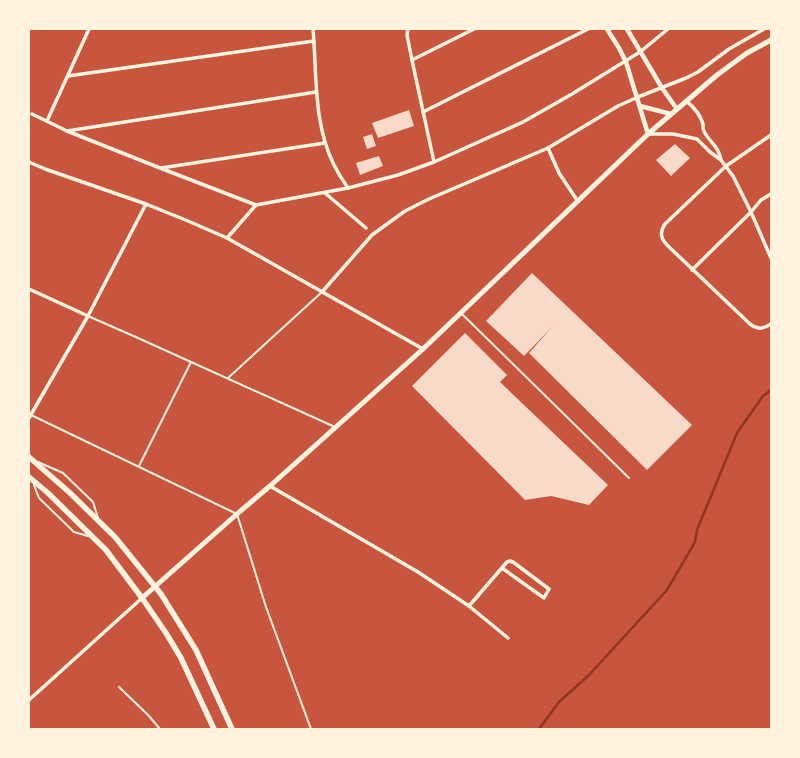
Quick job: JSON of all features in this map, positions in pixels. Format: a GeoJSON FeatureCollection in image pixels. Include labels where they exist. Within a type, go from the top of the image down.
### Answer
{"type":"FeatureCollection","features":[{"type":"Feature","properties":{"kind":"main road"},"geometry":{"type":"LineString","coordinates":[[142,598],[336,428],[423,349],[577,200],[648,134],[717,75],[747,53],[771,40]]}},
{"type":"Feature","properties":{"kind":"main road"},"geometry":{"type":"LineString","coordinates":[[30,457],[69,492],[115,537],[161,594],[196,650],[232,729]]}},
{"type":"Feature","properties":{"kind":"main road"},"geometry":{"type":"LineString","coordinates":[[31,478],[106,550],[142,598],[181,658],[214,729]]}},
{"type":"Feature","properties":{"kind":"street"},"geometry":{"type":"LineString","coordinates":[[47,121],[89,29]]}},
{"type":"Feature","properties":{"kind":"street"},"geometry":{"type":"LineString","coordinates":[[313,29],[316,92],[325,143],[334,165],[348,188]]}},
{"type":"Feature","properties":{"kind":"street"},"geometry":{"type":"LineString","coordinates":[[408,29],[407,35],[434,162]]}},
{"type":"Feature","properties":{"kind":"street"},"geometry":{"type":"LineString","coordinates":[[412,60],[474,29]]}},
{"type":"Feature","properties":{"kind":"street"},"geometry":{"type":"LineString","coordinates":[[423,112],[588,29]]}},
{"type":"Feature","properties":{"kind":"street"},"geometry":{"type":"LineString","coordinates":[[607,29],[626,62],[638,97],[648,134],[673,134],[697,139],[710,152],[721,160],[726,166],[751,212],[770,255]]}},
{"type":"Feature","properties":{"kind":"street"},"geometry":{"type":"LineString","coordinates":[[627,29],[662,88],[677,109]]}},
{"type":"Feature","properties":{"kind":"street"},"geometry":{"type":"LineString","coordinates":[[32,114],[67,131],[256,205],[348,188],[398,175],[434,162],[523,122],[626,62],[668,29]]}},
{"type":"Feature","properties":{"kind":"street"},"geometry":{"type":"LineString","coordinates":[[322,292],[372,235],[405,211],[430,198],[548,148],[618,106],[692,76],[729,49],[764,29]]}},
{"type":"Feature","properties":{"kind":"street"},"geometry":{"type":"LineString","coordinates":[[68,76],[314,40]]}},
{"type":"Feature","properties":{"kind":"street"},"geometry":{"type":"LineString","coordinates":[[67,131],[316,92]]}},
{"type":"Feature","properties":{"kind":"street"},"geometry":{"type":"LineString","coordinates":[[686,101],[696,109],[699,114],[702,120],[704,132],[716,146],[721,160]]}},
{"type":"Feature","properties":{"kind":"street"},"geometry":{"type":"LineString","coordinates":[[640,106],[671,114]]}},
{"type":"Feature","properties":{"kind":"street"},"geometry":{"type":"LineString","coordinates":[[697,139],[704,132]]}},
{"type":"Feature","properties":{"kind":"street"},"geometry":{"type":"LineString","coordinates":[[771,135],[726,166],[665,224],[662,228],[661,237],[663,241],[692,270],[750,324],[758,329],[762,329],[771,324]]}},
{"type":"Feature","properties":{"kind":"street"},"geometry":{"type":"LineString","coordinates":[[160,168],[325,143]]}},
{"type":"Feature","properties":{"kind":"street"},"geometry":{"type":"LineString","coordinates":[[548,148],[559,173],[577,200]]}},
{"type":"Feature","properties":{"kind":"street"},"geometry":{"type":"LineString","coordinates":[[29,162],[146,204],[227,238],[423,349]]}},
{"type":"Feature","properties":{"kind":"street"},"geometry":{"type":"LineString","coordinates":[[325,193],[366,228]]}},
{"type":"Feature","properties":{"kind":"street"},"geometry":{"type":"LineString","coordinates":[[692,270],[751,212],[761,200],[771,194]]}},
{"type":"Feature","properties":{"kind":"street"},"geometry":{"type":"LineString","coordinates":[[30,417],[88,316],[146,204]]}},
{"type":"Feature","properties":{"kind":"street"},"geometry":{"type":"LineString","coordinates":[[227,238],[256,205]]}},
{"type":"Feature","properties":{"kind":"street"},"geometry":{"type":"LineString","coordinates":[[29,288],[88,316]]}},
{"type":"Feature","properties":{"kind":"street"},"geometry":{"type":"LineString","coordinates":[[270,486],[418,572],[469,606],[508,638]]}},
{"type":"Feature","properties":{"kind":"street"},"geometry":{"type":"LineString","coordinates":[[469,606],[507,562],[510,561],[514,562],[549,589],[544,598],[502,568]]}},
{"type":"Feature","properties":{"kind":"street"},"geometry":{"type":"LineString","coordinates":[[29,700],[142,598]]}},
{"type":"Feature","properties":{"kind":"lane"},"geometry":{"type":"LineString","coordinates":[[228,378],[322,292]]}},
{"type":"Feature","properties":{"kind":"lane"},"geometry":{"type":"LineString","coordinates":[[461,313],[629,478]]}},
{"type":"Feature","properties":{"kind":"lane"},"geometry":{"type":"LineString","coordinates":[[88,316],[336,428]]}},
{"type":"Feature","properties":{"kind":"lane"},"geometry":{"type":"LineString","coordinates":[[138,466],[191,362]]}},
{"type":"Feature","properties":{"kind":"lane"},"geometry":{"type":"LineString","coordinates":[[30,417],[138,466],[237,514],[266,607],[310,729]]}},
{"type":"Feature","properties":{"kind":"lane"},"geometry":{"type":"LineString","coordinates":[[30,457],[52,470],[63,473],[93,502],[98,521]]}},
{"type":"Feature","properties":{"kind":"lane"},"geometry":{"type":"LineString","coordinates":[[31,478],[39,498],[74,532],[92,536]]}},
{"type":"Feature","properties":{"kind":"lane"},"geometry":{"type":"LineString","coordinates":[[119,687],[160,729]]}},
{"type":"Feature","properties":{"kind":"building"},"geometry":{"type":"Polygon","coordinates":[[[409,110],[414,126],[378,138],[372,123],[409,110]]]}},
{"type":"Feature","properties":{"kind":"building"},"geometry":{"type":"Polygon","coordinates":[[[372,134],[376,146],[367,149],[363,137],[372,134]]]}},
{"type":"Feature","properties":{"kind":"building"},"geometry":{"type":"Polygon","coordinates":[[[675,144],[690,158],[671,176],[656,160],[675,144]]]}},
{"type":"Feature","properties":{"kind":"building"},"geometry":{"type":"Polygon","coordinates":[[[379,156],[383,166],[360,175],[356,163],[379,156]]]}},
{"type":"Feature","properties":{"kind":"building"},"geometry":{"type":"Polygon","coordinates":[[[532,273],[692,425],[647,470],[529,353],[553,326],[524,356],[486,321],[532,273]]]}},
{"type":"Feature","properties":{"kind":"building"},"geometry":{"type":"Polygon","coordinates":[[[465,333],[507,375],[500,382],[608,485],[589,505],[551,496],[525,500],[412,386],[465,333]]]}},
{"type":"Feature","properties":{"kind":"waterway"},"geometry":{"type":"LineString","coordinates":[[539,729],[559,702],[589,675],[667,590],[695,542],[697,530],[737,433],[763,396],[771,390]]}}]}
